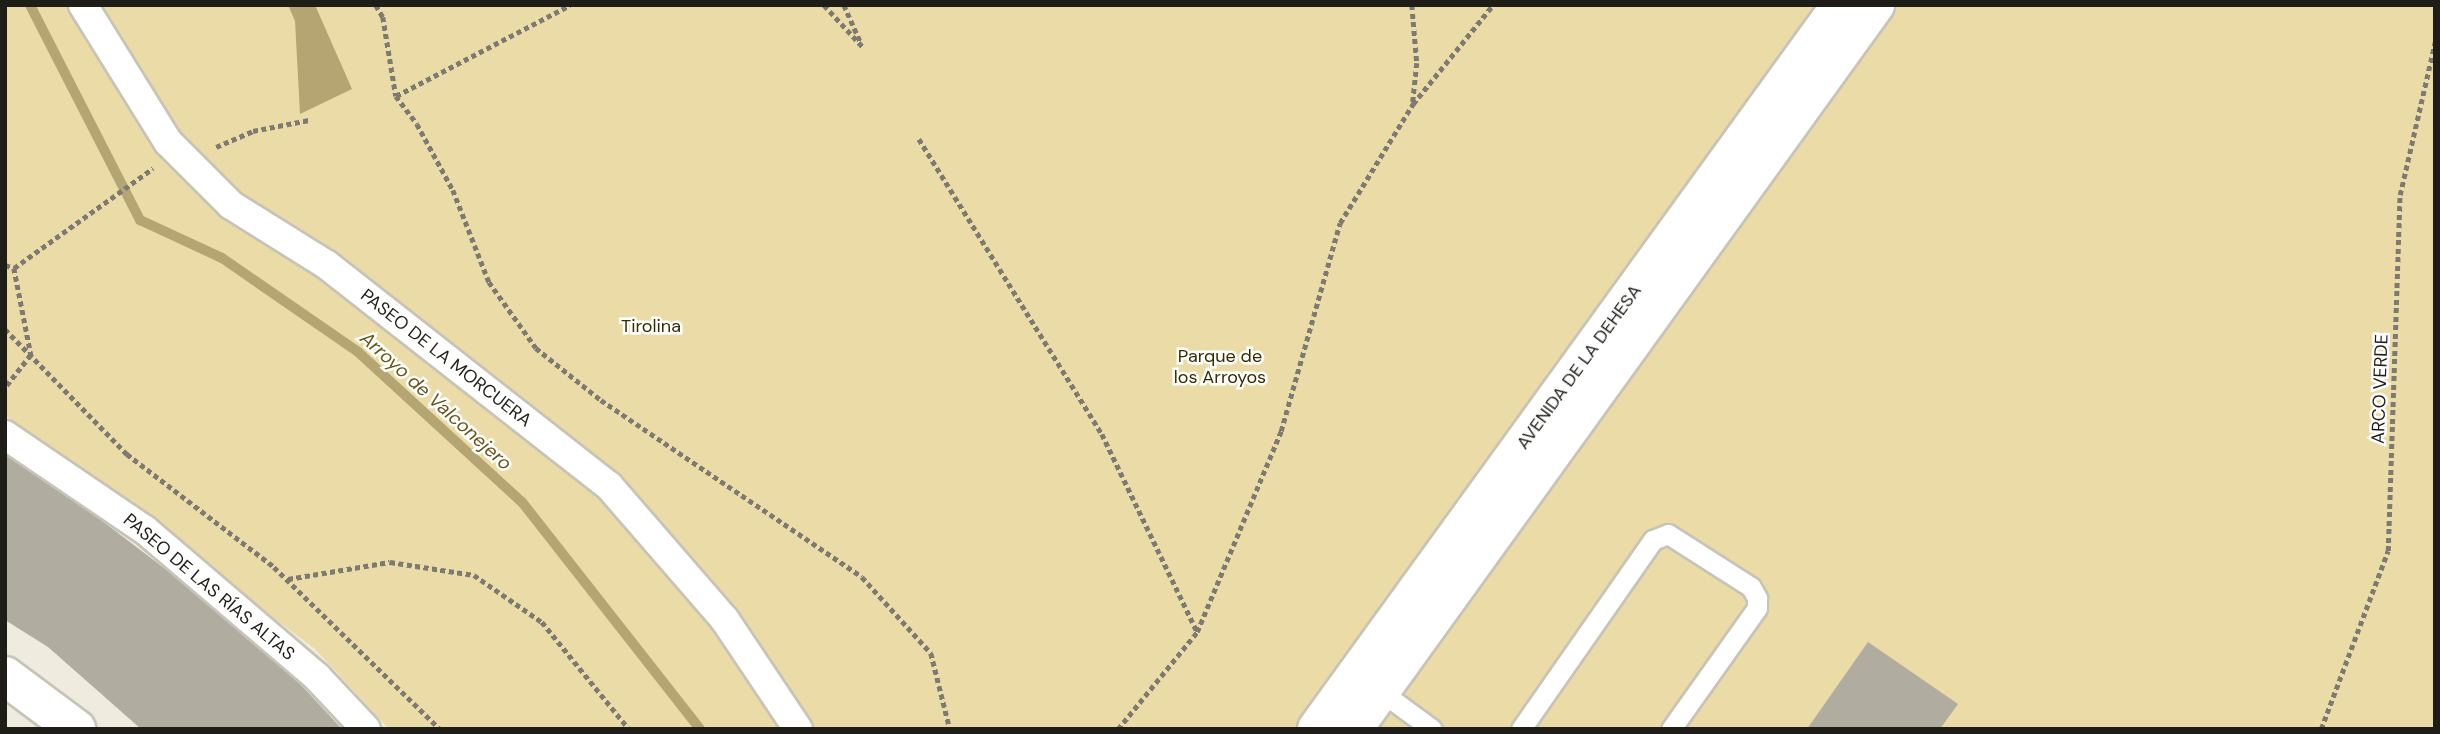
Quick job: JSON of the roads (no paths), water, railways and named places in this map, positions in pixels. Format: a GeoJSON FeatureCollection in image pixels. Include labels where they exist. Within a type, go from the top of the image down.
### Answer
{"type":"FeatureCollection","features":[{"type":"Feature","properties":{"kind":"street","name":"PASEO DE LA MORCUERA"},"geometry":{"type":"LineString","coordinates":[[83,5],[177,152],[231,205],[327,265],[609,486],[724,620],[798,729]]}},
{"type":"Feature","properties":{"kind":"street","name":"AVENIDA DE LA DEHESA"},"geometry":{"type":"LineString","coordinates":[[1317,729],[1841,5]]}},
{"type":"Feature","properties":{"kind":"street","name":"AVENIDA DE LA DEHESA"},"geometry":{"type":"LineString","coordinates":[[1353,729],[1875,5]]}},
{"type":"Feature","properties":{"kind":"street","name":"PASEO DE LAS RÍAS ALTAS"},"geometry":{"type":"LineString","coordinates":[[5,435],[145,530],[317,677],[366,729]]}},
{"type":"Feature","properties":{"kind":"street"},"geometry":{"type":"LineString","coordinates":[[5,676],[76,729]]}},
{"type":"Feature","properties":{"kind":"lane"},"geometry":{"type":"LineString","coordinates":[[1521,729],[1653,540],[1668,534],[1751,587],[1757,597],[1757,608],[1671,729]]}},
{"type":"Feature","properties":{"kind":"lane"},"geometry":{"type":"LineString","coordinates":[[1380,691],[1432,729]]}},
{"type":"Feature","properties":{"kind":"waterway","name":"Arroyo de Valconejero"},"geometry":{"type":"LineString","coordinates":[[30,5],[140,220],[222,258],[357,351],[522,502],[700,729]]}},
{"type":"Feature","properties":{"kind":"park label","name":"Tirolina"},"geometry":{"type":"Point","coordinates":[651,326]}},
{"type":"Feature","properties":{"kind":"park label","name":"Parque de los Arroyos"},"geometry":{"type":"Point","coordinates":[1220,367]}}]}
